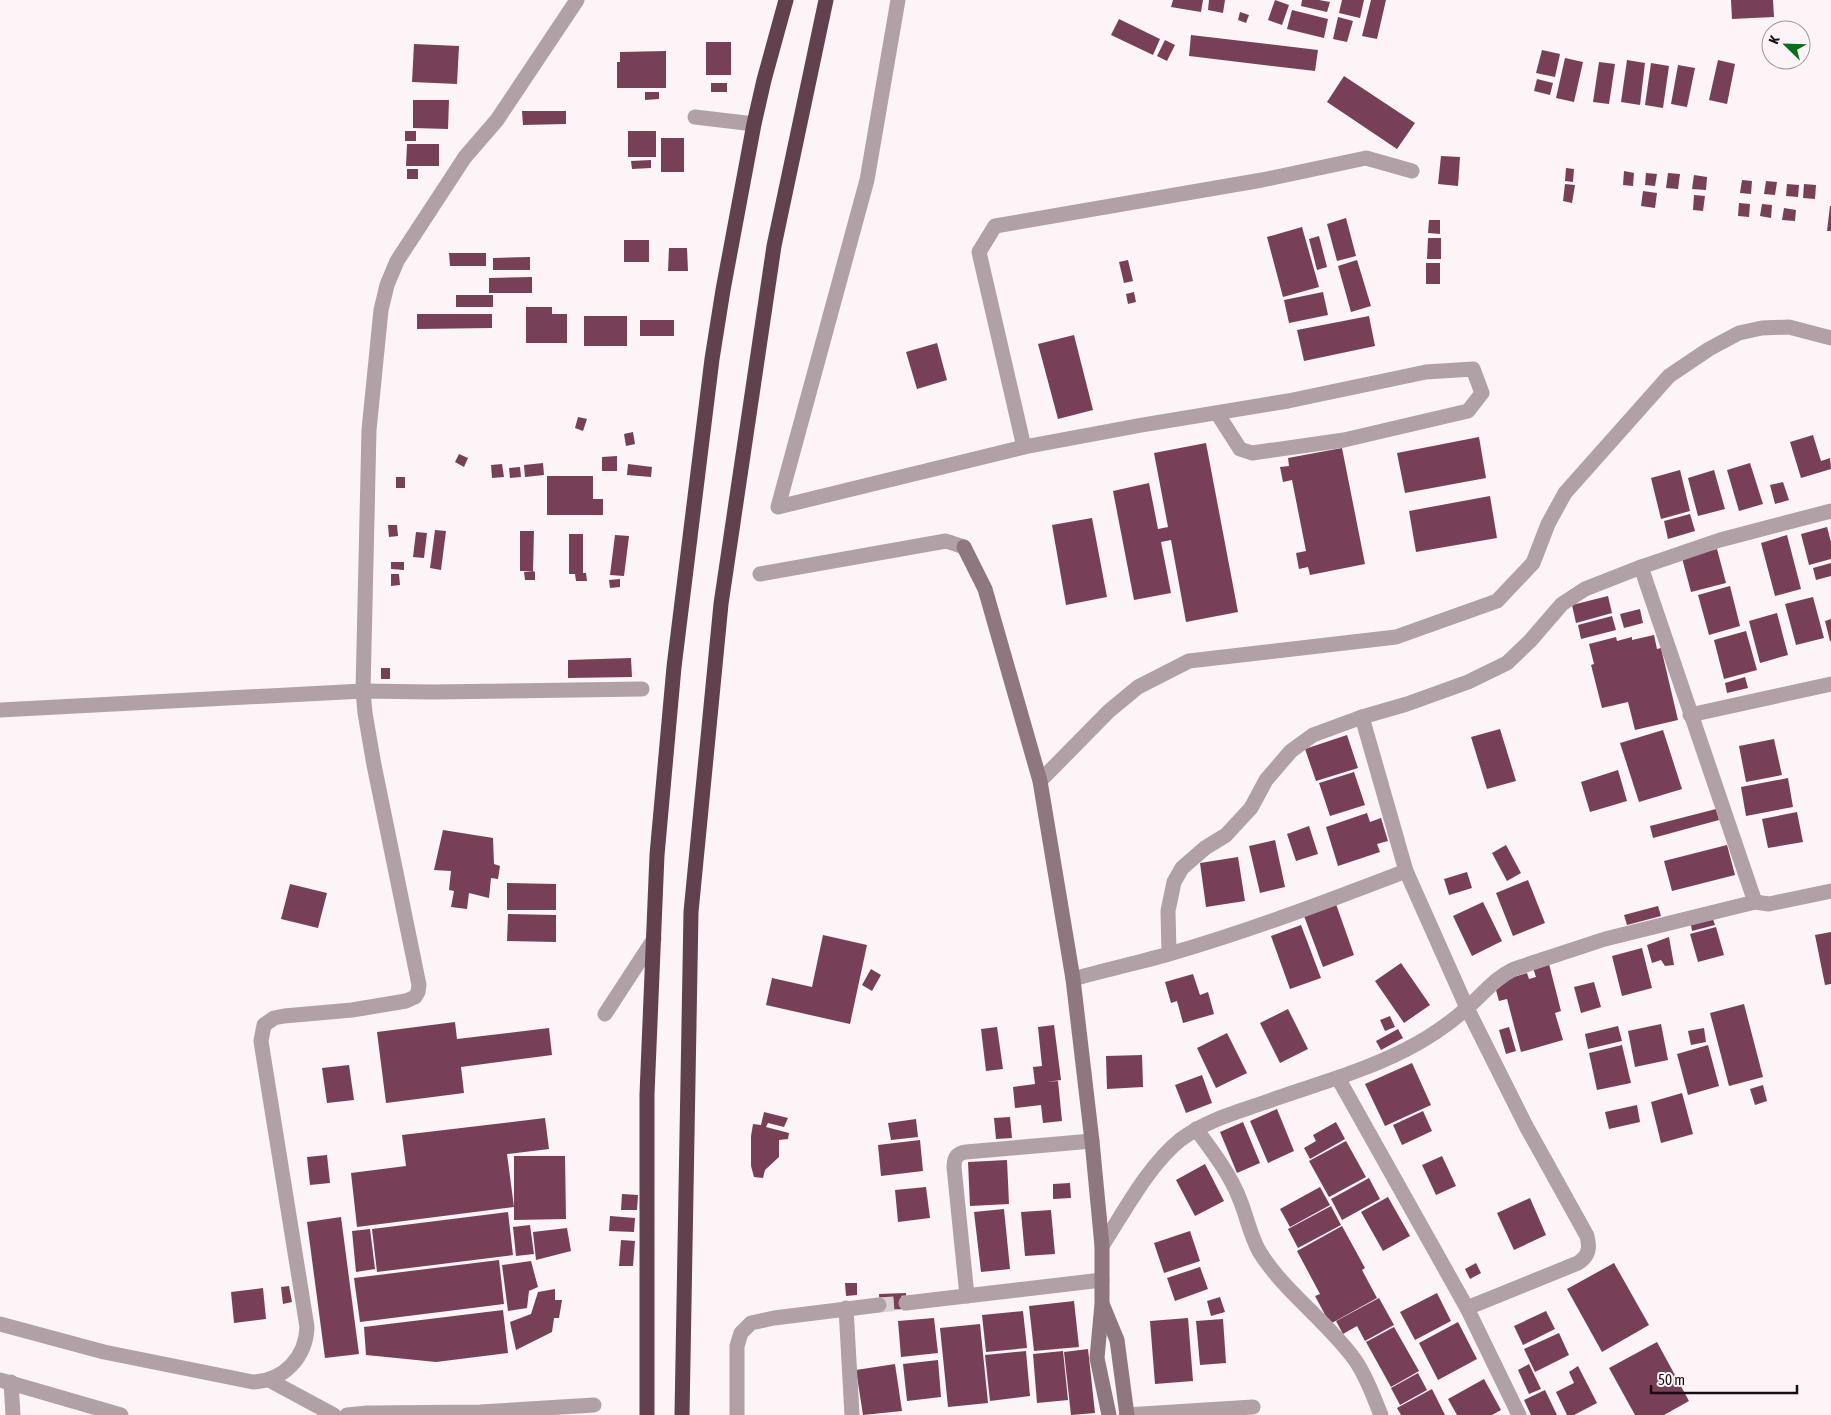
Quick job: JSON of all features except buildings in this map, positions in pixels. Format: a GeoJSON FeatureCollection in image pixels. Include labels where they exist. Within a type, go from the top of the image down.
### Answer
{"type":"FeatureCollection","features":[{"type":"Feature","properties":{"kind":"highway"},"geometry":{"type":"LineString","coordinates":[[647,1415],[647,1094],[657,854],[674,667],[712,359],[754,124],[786,0]]}},
{"type":"Feature","properties":{"kind":"highway"},"geometry":{"type":"LineString","coordinates":[[682,1415],[691,912],[721,604],[774,246],[826,0]]}},
{"type":"Feature","properties":{"kind":"street"},"geometry":{"type":"LineString","coordinates":[[0,1324],[104,1352],[253,1382],[269,1380],[284,1372],[299,1356],[305,1346],[307,1327],[261,1041],[264,1025],[274,1018],[284,1016],[352,1010],[406,1001],[415,997],[419,985],[374,765],[363,691],[369,430],[381,310],[387,285],[398,261],[465,157],[497,120],[577,0]]}},
{"type":"Feature","properties":{"kind":"street"},"geometry":{"type":"LineString","coordinates":[[898,0],[867,180],[778,507],[1024,447],[1142,425],[1288,401],[1426,372],[1473,369],[1482,393],[1468,411],[1344,440],[1252,453],[1240,449],[1217,413]]}},
{"type":"Feature","properties":{"kind":"street"},"geometry":{"type":"LineString","coordinates":[[695,118],[754,124]]}},
{"type":"Feature","properties":{"kind":"street"},"geometry":{"type":"LineString","coordinates":[[1024,447],[979,252],[995,226],[1262,180],[1366,158],[1412,171]]}},
{"type":"Feature","properties":{"kind":"street"},"geometry":{"type":"LineString","coordinates":[[1040,781],[1109,711],[1138,687],[1189,661],[1396,637],[1497,601],[1533,563],[1548,524],[1565,493],[1669,376],[1709,349],[1739,333],[1762,328],[1789,327],[1831,338]]}},
{"type":"Feature","properties":{"kind":"street"},"geometry":{"type":"LineString","coordinates":[[1169,953],[1169,904],[1174,882],[1182,868],[1205,848],[1226,836],[1251,808],[1266,780],[1291,750],[1313,735],[1468,682],[1507,664],[1562,604],[1585,590],[1641,567],[1720,540],[1831,511]]}},
{"type":"Feature","properties":{"kind":"street"},"geometry":{"type":"LineString","coordinates":[[760,574],[946,541],[964,547],[985,589],[1040,781],[1073,979],[1102,1246],[1102,1304],[1097,1358],[1109,1415]]}},
{"type":"Feature","properties":{"kind":"street"},"geometry":{"type":"LineString","coordinates":[[1641,567],[1755,902]]}},
{"type":"Feature","properties":{"kind":"street"},"geometry":{"type":"LineString","coordinates":[[1690,715],[1831,684]]}},
{"type":"Feature","properties":{"kind":"street"},"geometry":{"type":"LineString","coordinates":[[0,710],[363,691],[433,692],[642,689]]}},
{"type":"Feature","properties":{"kind":"street"},"geometry":{"type":"LineString","coordinates":[[1362,717],[1406,871],[1467,1008],[1526,1126],[1589,1244],[1586,1257],[1578,1263],[1467,1308]]}},
{"type":"Feature","properties":{"kind":"street"},"geometry":{"type":"LineString","coordinates":[[1073,979],[1169,953],[1322,903],[1406,871]]}},
{"type":"Feature","properties":{"kind":"street"},"geometry":{"type":"LineString","coordinates":[[1102,1246],[1163,1156],[1196,1129],[1219,1118],[1338,1078],[1406,1049],[1441,1028],[1467,1008],[1504,974],[1514,969],[1605,940],[1755,902],[1769,904],[1831,891]]}},
{"type":"Feature","properties":{"kind":"street"},"geometry":{"type":"LineString","coordinates":[[606,1014],[654,938]]}},
{"type":"Feature","properties":{"kind":"street"},"geometry":{"type":"LineString","coordinates":[[1338,1078],[1467,1308],[1518,1415]]}},
{"type":"Feature","properties":{"kind":"street"},"geometry":{"type":"LineString","coordinates":[[1196,1129],[1220,1162],[1232,1183],[1258,1250],[1271,1267],[1356,1360],[1367,1378],[1380,1415]]}},
{"type":"Feature","properties":{"kind":"street"},"geometry":{"type":"LineString","coordinates":[[967,1296],[954,1167],[954,1160],[957,1156],[960,1153],[966,1152],[1092,1141]]}},
{"type":"Feature","properties":{"kind":"street"},"geometry":{"type":"LineString","coordinates":[[906,1303],[1102,1280]]}},
{"type":"Feature","properties":{"kind":"street"},"geometry":{"type":"LineString","coordinates":[[737,1415],[737,1346],[742,1333],[751,1323],[774,1318],[879,1304]]}},
{"type":"Feature","properties":{"kind":"street"},"geometry":{"type":"LineString","coordinates":[[1102,1304],[1117,1340],[1127,1415],[1252,1407]]}},
{"type":"Feature","properties":{"kind":"street"},"geometry":{"type":"LineString","coordinates":[[846,1308],[852,1415]]}},
{"type":"Feature","properties":{"kind":"street"},"geometry":{"type":"LineString","coordinates":[[269,1380],[334,1415]]}},
{"type":"Feature","properties":{"kind":"street"},"geometry":{"type":"LineString","coordinates":[[13,1415],[5,1381],[121,1415]]}},
{"type":"Feature","properties":{"kind":"street"},"geometry":{"type":"LineString","coordinates":[[347,1415],[500,1411],[594,1405]]}},
{"type":"Feature","properties":{"kind":"tunnel"},"geometry":{"type":"LineString","coordinates":[[879,1305],[906,1303]]}}]}
